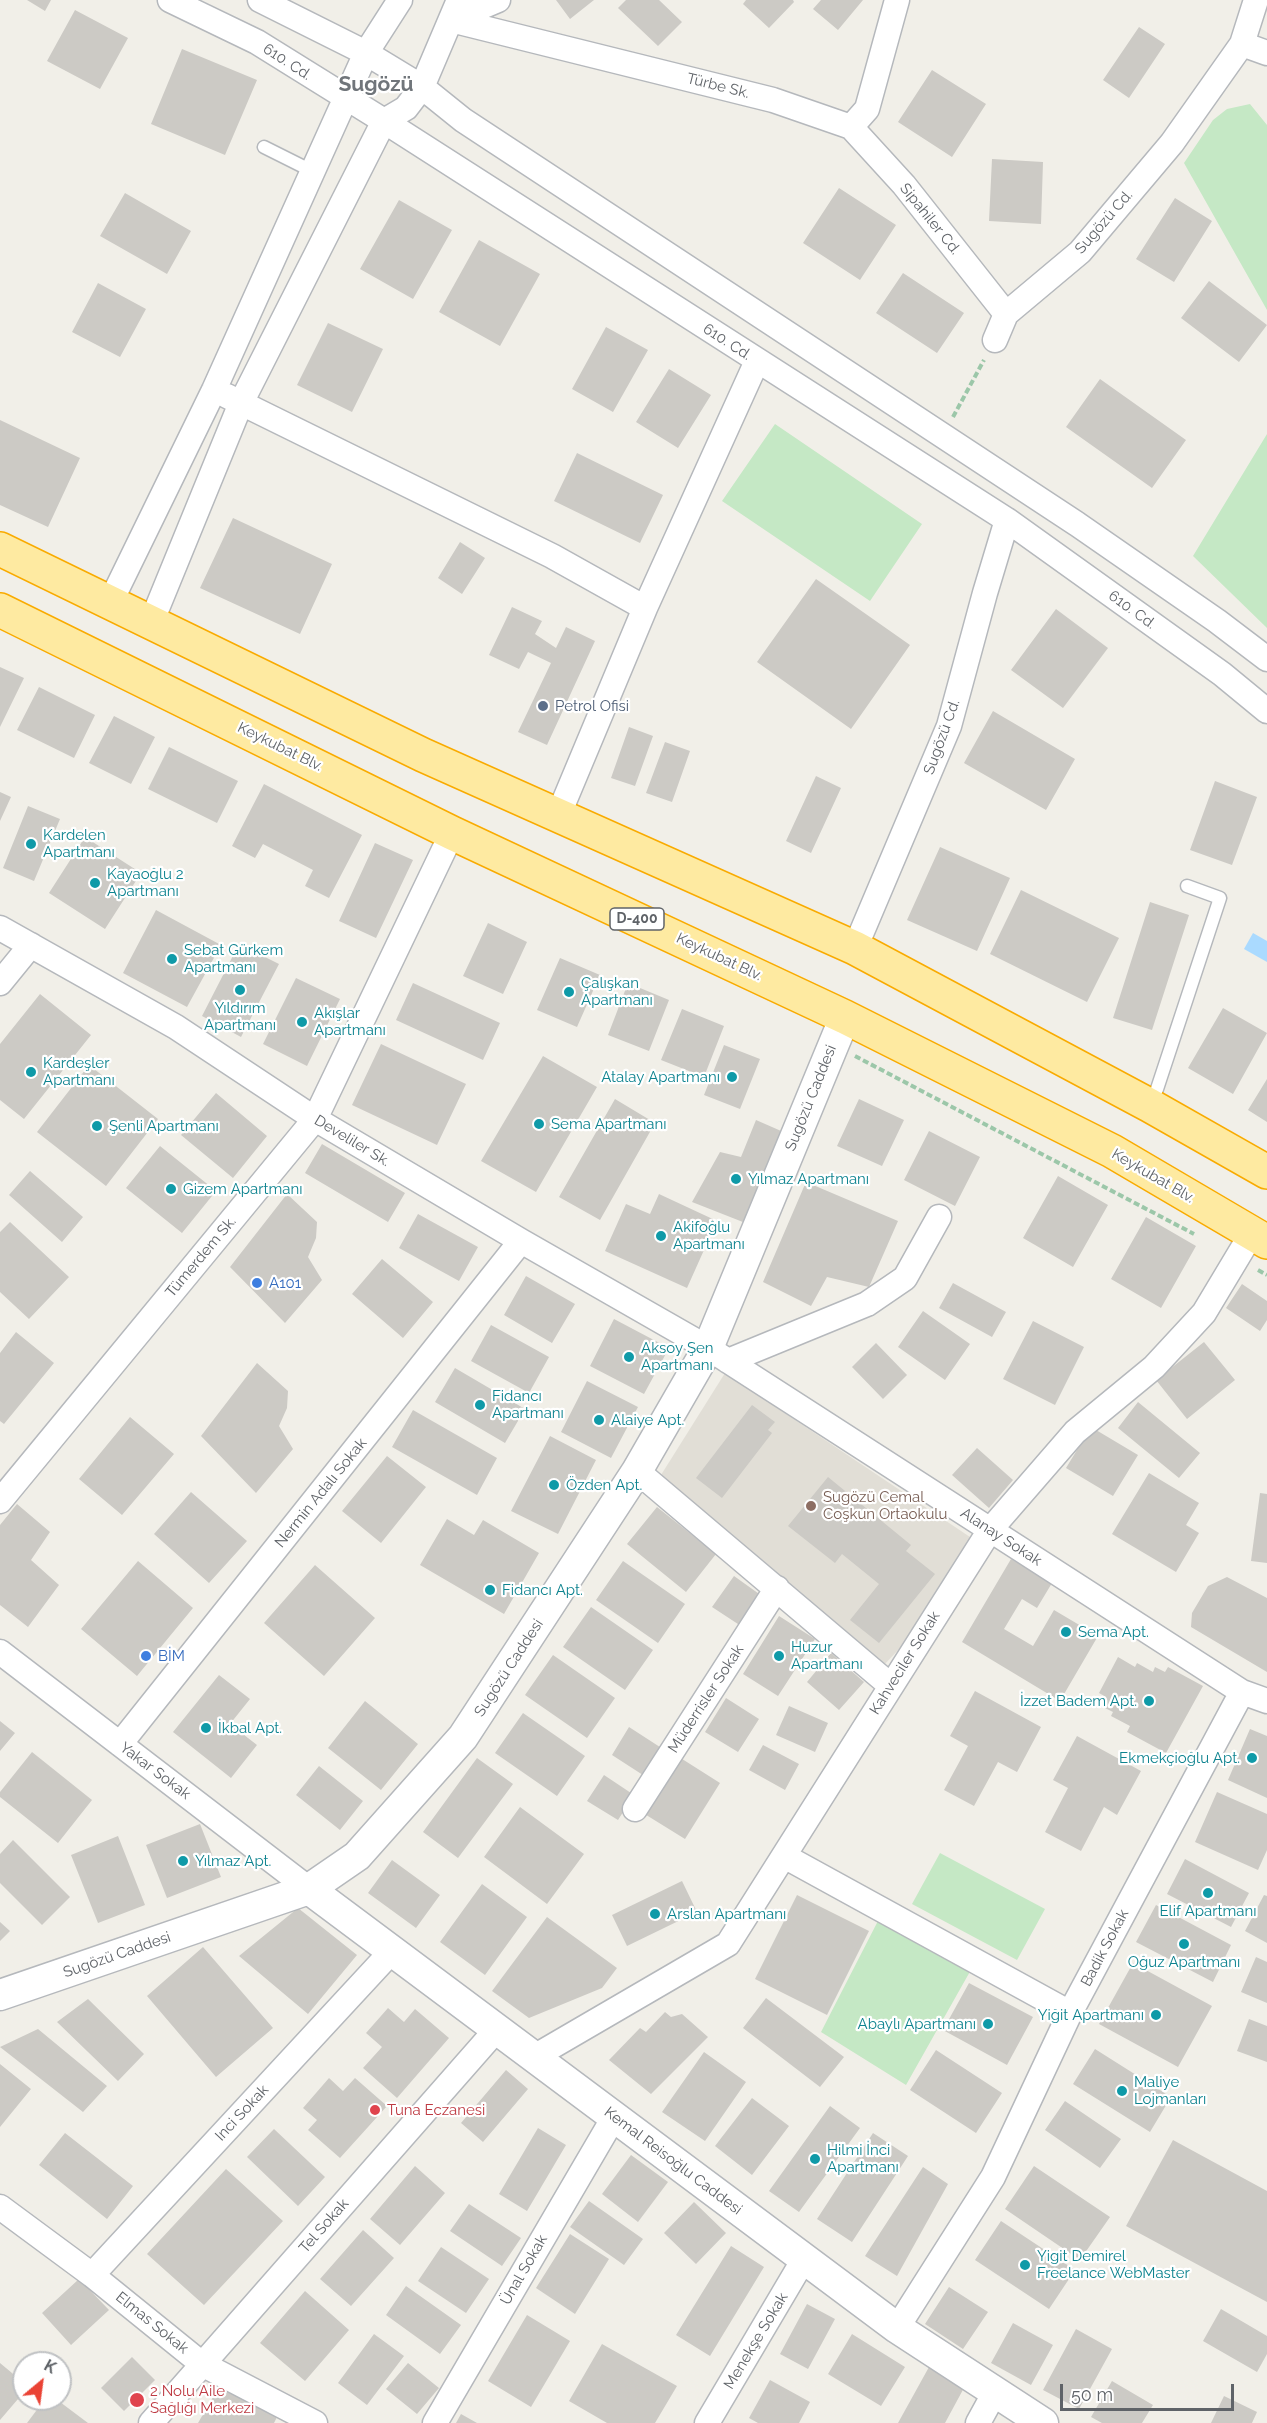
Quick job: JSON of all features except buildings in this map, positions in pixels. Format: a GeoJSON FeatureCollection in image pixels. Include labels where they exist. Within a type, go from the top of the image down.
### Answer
{"type":"FeatureCollection","features":[{"type":"Feature","properties":{"kind":"highway"},"geometry":{"type":"LineString","coordinates":[[0,549],[423,755],[855,948],[1149,1105],[1267,1172]]}},
{"type":"Feature","properties":{"kind":"highway","name":"Keykubat Blv."},"geometry":{"type":"LineString","coordinates":[[0,610],[452,833],[839,1031],[1112,1151],[1252,1244]]}},
{"type":"Feature","properties":{"kind":"street","name":"610. Cd."},"geometry":{"type":"LineString","coordinates":[[170,0],[257,42],[1007,520],[1222,674],[1267,711]]}},
{"type":"Feature","properties":{"kind":"street"},"geometry":{"type":"LineString","coordinates":[[260,0],[366,53],[422,87],[463,120],[1077,524],[1217,621],[1267,659]]}},
{"type":"Feature","properties":{"kind":"street"},"geometry":{"type":"LineString","coordinates":[[110,603],[214,390],[366,53],[399,0]]}},
{"type":"Feature","properties":{"kind":"street"},"geometry":{"type":"LineString","coordinates":[[151,623],[241,403],[384,121],[406,108],[422,87],[455,10],[498,0]]}},
{"type":"Feature","properties":{"kind":"street"},"geometry":{"type":"LineString","coordinates":[[851,127],[867,109],[897,0]]}},
{"type":"Feature","properties":{"kind":"street","name":"Sugözü Cd."},"geometry":{"type":"LineString","coordinates":[[994,340],[1006,314],[1080,252],[1172,142],[1242,44],[1256,0]]}},
{"type":"Feature","properties":{"kind":"street","name":"Türbe Sk."},"geometry":{"type":"LineString","coordinates":[[455,10],[773,100],[851,127]]}},
{"type":"Feature","properties":{"kind":"street"},"geometry":{"type":"LineString","coordinates":[[1242,44],[1267,53]]}},
{"type":"Feature","properties":{"kind":"street","name":"Sipahiler Cd."},"geometry":{"type":"LineString","coordinates":[[851,127],[904,185],[1006,314]]}},
{"type":"Feature","properties":{"kind":"street"},"geometry":{"type":"LineString","coordinates":[[558,816],[645,608],[758,361]]}},
{"type":"Feature","properties":{"kind":"street"},"geometry":{"type":"LineString","coordinates":[[214,390],[552,555],[645,608]]}},
{"type":"Feature","properties":{"kind":"street","name":"Sugözü Cd."},"geometry":{"type":"LineString","coordinates":[[855,948],[949,726],[1007,520]]}},
{"type":"Feature","properties":{"kind":"street","name":"Tümerdem Sk."},"geometry":{"type":"LineString","coordinates":[[0,1501],[315,1119],[452,833]]}},
{"type":"Feature","properties":{"kind":"street","name":"Develiler Sk."},"geometry":{"type":"LineString","coordinates":[[0,928],[176,1027],[315,1119],[718,1354]]}},
{"type":"Feature","properties":{"kind":"street"},"geometry":{"type":"LineString","coordinates":[[0,983],[31,945]]}},
{"type":"Feature","properties":{"kind":"street","name":"Sugözü Caddesi"},"geometry":{"type":"LineString","coordinates":[[0,1995],[309,1889],[357,1856],[464,1737],[637,1471],[718,1354],[839,1031]]}},
{"type":"Feature","properties":{"kind":"street"},"geometry":{"type":"LineString","coordinates":[[718,1354],[867,1304],[904,1278],[939,1217]]}},
{"type":"Feature","properties":{"kind":"street","name":"Nermin Adalı Sokak"},"geometry":{"type":"LineString","coordinates":[[120,1744],[521,1241]]}},
{"type":"Feature","properties":{"kind":"street","name":"Kahveciler Sokak"},"geometry":{"type":"LineString","coordinates":[[534,2057],[729,1944],[990,1530],[1075,1432],[1154,1366],[1204,1313],[1252,1244]]}},
{"type":"Feature","properties":{"kind":"street","name":"Alanay Sokak"},"geometry":{"type":"LineString","coordinates":[[718,1354],[1242,1692],[1267,1701]]}},
{"type":"Feature","properties":{"kind":"street"},"geometry":{"type":"LineString","coordinates":[[637,1471],[891,1686]]}},
{"type":"Feature","properties":{"kind":"street","name":"Müderrisler Sokak"},"geometry":{"type":"LineString","coordinates":[[635,1809],[777,1588]]}},
{"type":"Feature","properties":{"kind":"street","name":"Yakar Sokak"},"geometry":{"type":"LineString","coordinates":[[0,1652],[309,1889]]}},
{"type":"Feature","properties":{"kind":"street","name":"Badik Sokak"},"geometry":{"type":"LineString","coordinates":[[897,2328],[993,2178],[1070,2013],[1242,1692]]}},
{"type":"Feature","properties":{"kind":"street"},"geometry":{"type":"LineString","coordinates":[[784,1856],[1070,2013]]}},
{"type":"Feature","properties":{"kind":"street","name":"Kemal Reisoğlu Caddesi"},"geometry":{"type":"LineString","coordinates":[[309,1889],[897,2328],[1043,2423]]}},
{"type":"Feature","properties":{"kind":"street","name":"Inci Sokak"},"geometry":{"type":"LineString","coordinates":[[92,2275],[392,1951]]}},
{"type":"Feature","properties":{"kind":"street","name":"Tel Sokak"},"geometry":{"type":"LineString","coordinates":[[151,2423],[497,2029]]}},
{"type":"Feature","properties":{"kind":"street","name":"Ünal Sokak"},"geometry":{"type":"LineString","coordinates":[[435,2423],[614,2117]]}},
{"type":"Feature","properties":{"kind":"street","name":"Elmas Sokak"},"geometry":{"type":"LineString","coordinates":[[0,2206],[92,2275],[202,2364],[315,2423]]}},
{"type":"Feature","properties":{"kind":"street","name":"Menekşe Sokak"},"geometry":{"type":"LineString","coordinates":[[707,2423],[804,2259]]}},
{"type":"Feature","properties":{"kind":"street"},"geometry":{"type":"LineString","coordinates":[[978,2423],[995,2392]]}},
{"type":"Feature","properties":{"kind":"lane"},"geometry":{"type":"LineString","coordinates":[[264,147],[314,171]]}},
{"type":"Feature","properties":{"kind":"lane"},"geometry":{"type":"LineString","coordinates":[[1149,1105],[1157,1089],[1220,898],[1187,886]]}},
{"type":"Feature","properties":{"kind":"path"},"geometry":{"type":"LineString","coordinates":[[943,436],[994,340]]}},
{"type":"Feature","properties":{"kind":"path"},"geometry":{"type":"LineString","coordinates":[[839,1031],[1196,1235]]}},
{"type":"Feature","properties":{"kind":"path"},"geometry":{"type":"LineString","coordinates":[[1252,1244],[1267,1275]]}},
{"type":"Feature","properties":{"kind":"shaded area","name":"Sugözü Cemal Coşkun Ortaokulu"},"geometry":{"type":"Polygon","coordinates":[[[725,1373],[970,1537],[916,1631],[884,1665],[661,1475],[725,1373]]]}},
{"type":"Feature","properties":{"kind":"green space"},"geometry":{"type":"Polygon","coordinates":[[[1250,104],[1267,125],[1267,310],[1184,163],[1213,120],[1227,109],[1250,104]]]}},
{"type":"Feature","properties":{"kind":"green space"},"geometry":{"type":"Polygon","coordinates":[[[775,424],[922,524],[870,601],[722,501],[775,424]]]}},
{"type":"Feature","properties":{"kind":"green space"},"geometry":{"type":"Polygon","coordinates":[[[1267,434],[1267,628],[1193,556],[1267,434]]]}},
{"type":"Feature","properties":{"kind":"green space"},"geometry":{"type":"Polygon","coordinates":[[[940,1853],[1045,1909],[1017,1960],[912,1904],[940,1853]]]}},
{"type":"Feature","properties":{"kind":"green space"},"geometry":{"type":"Polygon","coordinates":[[[880,1917],[972,1968],[906,2085],[821,2032],[880,1917]]]}},
{"type":"Feature","properties":{"kind":"water"},"geometry":{"type":"Polygon","coordinates":[[[1253,933],[1267,941],[1267,962],[1244,949],[1253,933]]]}},
{"type":"Feature","properties":{"kind":"place","name":"Petrol Ofisi"},"geometry":{"type":"Point","coordinates":[543,706]}},
{"type":"Feature","properties":{"kind":"place","name":"Kardelen Apartmanı"},"geometry":{"type":"Point","coordinates":[31,844]}},
{"type":"Feature","properties":{"kind":"place","name":"Kayaoğlu 2 Apartmanı"},"geometry":{"type":"Point","coordinates":[95,883]}},
{"type":"Feature","properties":{"kind":"place","name":"Sebat Gürkem Apartmanı"},"geometry":{"type":"Point","coordinates":[172,959]}},
{"type":"Feature","properties":{"kind":"place","name":"Yıldırım Apartmanı"},"geometry":{"type":"Point","coordinates":[240,990]}},
{"type":"Feature","properties":{"kind":"place","name":"Çalışkan Apartmanı"},"geometry":{"type":"Point","coordinates":[569,992]}},
{"type":"Feature","properties":{"kind":"place","name":"Akışlar Apartmanı"},"geometry":{"type":"Point","coordinates":[302,1022]}},
{"type":"Feature","properties":{"kind":"place","name":"Kardeşler Apartmanı"},"geometry":{"type":"Point","coordinates":[31,1072]}},
{"type":"Feature","properties":{"kind":"place","name":"Atalay Apartmanı"},"geometry":{"type":"Point","coordinates":[732,1077]}},
{"type":"Feature","properties":{"kind":"place","name":"Sema Apartmanı"},"geometry":{"type":"Point","coordinates":[539,1124]}},
{"type":"Feature","properties":{"kind":"place","name":"Şenli Apartmanı"},"geometry":{"type":"Point","coordinates":[97,1126]}},
{"type":"Feature","properties":{"kind":"place","name":"Yılmaz Apartmanı"},"geometry":{"type":"Point","coordinates":[736,1179]}},
{"type":"Feature","properties":{"kind":"place","name":"Gizem Apartmanı"},"geometry":{"type":"Point","coordinates":[171,1189]}},
{"type":"Feature","properties":{"kind":"place","name":"Akifoğlu Apartmanı"},"geometry":{"type":"Point","coordinates":[661,1236]}},
{"type":"Feature","properties":{"kind":"place","name":"A101"},"geometry":{"type":"Point","coordinates":[257,1283]}},
{"type":"Feature","properties":{"kind":"place","name":"Aksoy Şen Apartmanı"},"geometry":{"type":"Point","coordinates":[629,1357]}},
{"type":"Feature","properties":{"kind":"place","name":"Fidancı Apartmanı"},"geometry":{"type":"Point","coordinates":[480,1405]}},
{"type":"Feature","properties":{"kind":"place","name":"Alaiye Apt."},"geometry":{"type":"Point","coordinates":[599,1420]}},
{"type":"Feature","properties":{"kind":"place","name":"Özden Apt."},"geometry":{"type":"Point","coordinates":[554,1485]}},
{"type":"Feature","properties":{"kind":"place","name":"Sugözü Cemal Coşkun Ortaokulu"},"geometry":{"type":"Point","coordinates":[811,1506]}},
{"type":"Feature","properties":{"kind":"place","name":"Fidancı Apt."},"geometry":{"type":"Point","coordinates":[490,1590]}},
{"type":"Feature","properties":{"kind":"place","name":"Sema Apt."},"geometry":{"type":"Point","coordinates":[1066,1632]}},
{"type":"Feature","properties":{"kind":"place","name":"BİM"},"geometry":{"type":"Point","coordinates":[146,1656]}},
{"type":"Feature","properties":{"kind":"place","name":"Huzur Apartmanı"},"geometry":{"type":"Point","coordinates":[779,1656]}},
{"type":"Feature","properties":{"kind":"place","name":"İzzet Badem Apt."},"geometry":{"type":"Point","coordinates":[1149,1701]}},
{"type":"Feature","properties":{"kind":"place","name":"İkbal Apt."},"geometry":{"type":"Point","coordinates":[206,1728]}},
{"type":"Feature","properties":{"kind":"place","name":"Ekmekçioğlu Apt."},"geometry":{"type":"Point","coordinates":[1252,1758]}},
{"type":"Feature","properties":{"kind":"place","name":"Yılmaz Apt."},"geometry":{"type":"Point","coordinates":[183,1861]}},
{"type":"Feature","properties":{"kind":"place","name":"Elif Apartmanı"},"geometry":{"type":"Point","coordinates":[1208,1893]}},
{"type":"Feature","properties":{"kind":"place","name":"Arslan Apartmanı"},"geometry":{"type":"Point","coordinates":[655,1914]}},
{"type":"Feature","properties":{"kind":"place","name":"Oğuz Apartmanı"},"geometry":{"type":"Point","coordinates":[1184,1944]}},
{"type":"Feature","properties":{"kind":"place","name":"Yiğit Apartmanı"},"geometry":{"type":"Point","coordinates":[1156,2015]}},
{"type":"Feature","properties":{"kind":"place","name":"Abaylı Apartmanı"},"geometry":{"type":"Point","coordinates":[988,2024]}},
{"type":"Feature","properties":{"kind":"place","name":"Maliye Lojmanları"},"geometry":{"type":"Point","coordinates":[1122,2091]}},
{"type":"Feature","properties":{"kind":"place","name":"Tuna Eczanesi"},"geometry":{"type":"Point","coordinates":[375,2110]}},
{"type":"Feature","properties":{"kind":"place","name":"Hilmi İnci Apartmanı"},"geometry":{"type":"Point","coordinates":[815,2159]}},
{"type":"Feature","properties":{"kind":"place","name":"Yigit Demirel Freelance WebMaster"},"geometry":{"type":"Point","coordinates":[1025,2265]}},
{"type":"Feature","properties":{"kind":"place","name":"2 Nolu Aile Sağlığı Merkezi"},"geometry":{"type":"Point","coordinates":[137,2400]}},
{"type":"Feature","properties":{"kind":"district","name":"Sugözü"},"geometry":{"type":"Point","coordinates":[376,85]}}]}
